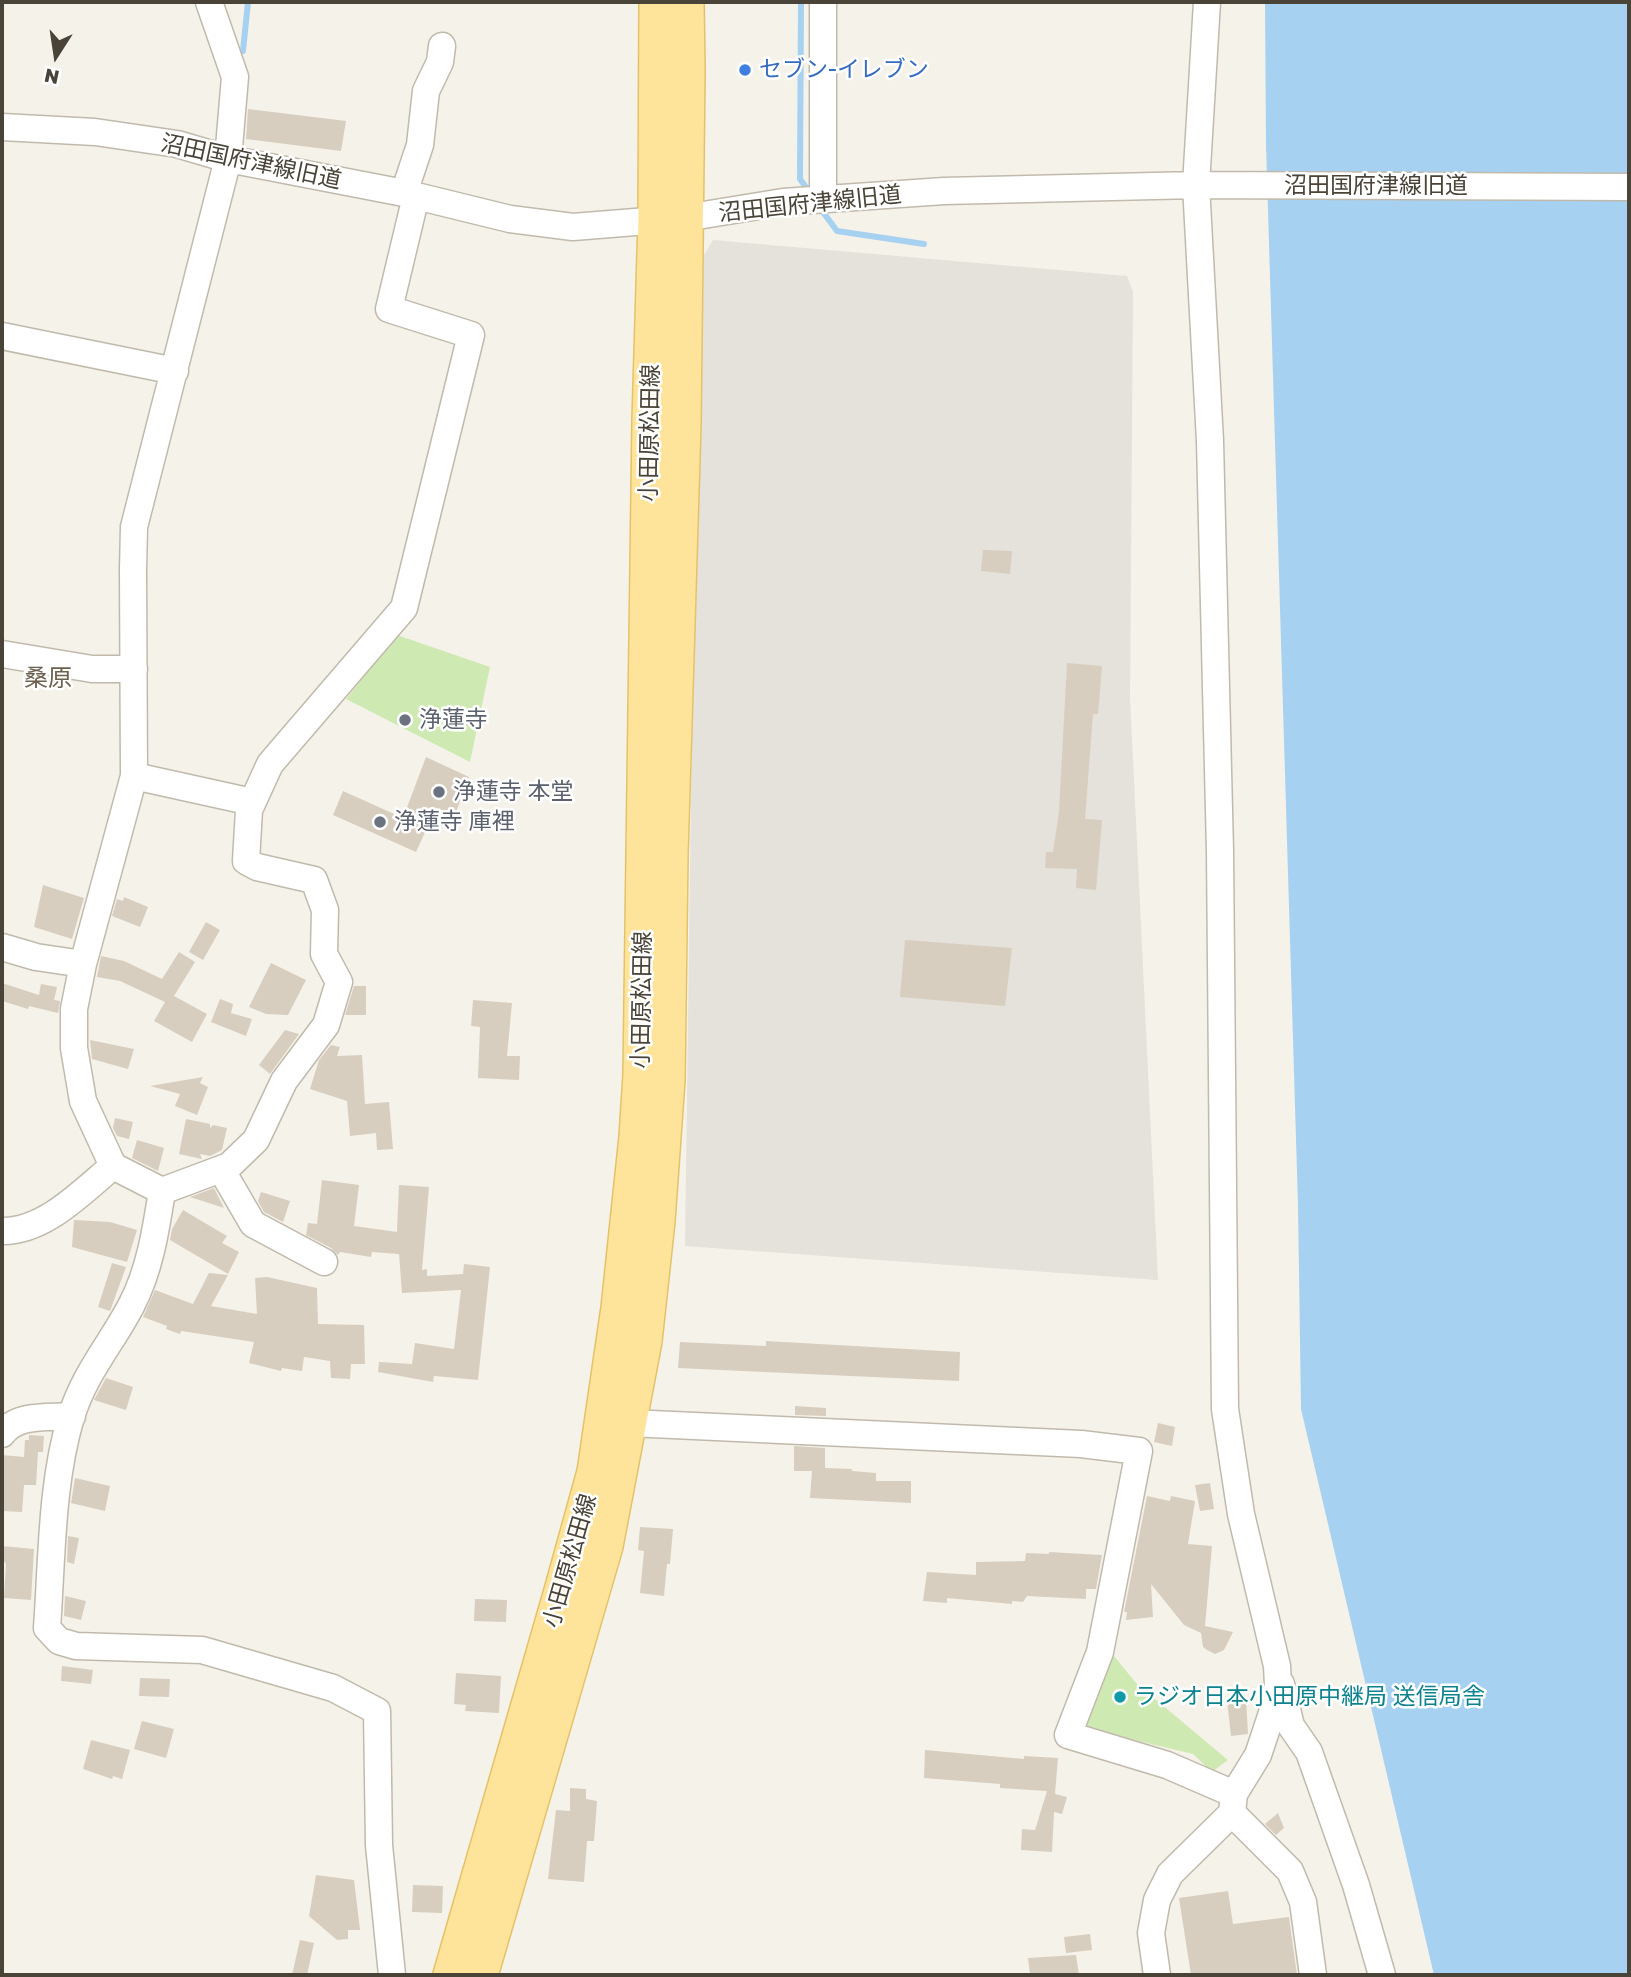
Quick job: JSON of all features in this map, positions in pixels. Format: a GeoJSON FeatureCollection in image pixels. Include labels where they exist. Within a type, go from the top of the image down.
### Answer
{"type":"FeatureCollection","features":[{"type":"Feature","properties":{"kind":"main road","name":"小田原松田線"},"geometry":{"type":"LineString","coordinates":[[480,1975],[606,1546],[644,1340],[653,1261],[667,1080],[670,867],[683,424],[657,2]]}},
{"type":"Feature","properties":{"kind":"main road","name":"小田原松田線"},"geometry":{"type":"LineString","coordinates":[[451,1975],[594,1472],[620,1308],[641,1075],[650,419],[687,70],[685,2]]}},
{"type":"Feature","properties":{"kind":"street"},"geometry":{"type":"LineString","coordinates":[[209,2],[235,77],[228,159],[135,527],[134,776],[83,964],[74,1009],[74,1048],[83,1101],[113,1166],[162,1191],[229,1166],[256,1140],[284,1081],[326,1025],[339,982],[324,954],[325,910],[314,880],[257,867],[246,861],[248,810],[270,764],[404,608],[471,335],[389,309],[420,145],[426,91],[440,62],[442,46]]}},
{"type":"Feature","properties":{"kind":"street"},"geometry":{"type":"LineString","coordinates":[[823,199],[824,2]]}},
{"type":"Feature","properties":{"kind":"street"},"geometry":{"type":"LineString","coordinates":[[1208,2],[1196,185],[1211,468],[1220,851],[1225,1409],[1241,1514],[1291,1726],[1309,1752],[1356,1885],[1382,1975]]}},
{"type":"Feature","properties":{"kind":"street","name":"沼田国府津線旧道"},"geometry":{"type":"LineString","coordinates":[[2,127],[109,134],[177,144],[228,159],[410,195],[510,219],[573,227],[671,219],[783,202],[944,191],[1196,185],[1629,187]]}},
{"type":"Feature","properties":{"kind":"street"},"geometry":{"type":"LineString","coordinates":[[2,336],[175,371]]}},
{"type":"Feature","properties":{"kind":"street"},"geometry":{"type":"LineString","coordinates":[[2,654],[92,669],[134,669]]}},
{"type":"Feature","properties":{"kind":"street"},"geometry":{"type":"LineString","coordinates":[[134,776],[253,802]]}},
{"type":"Feature","properties":{"kind":"street"},"geometry":{"type":"LineString","coordinates":[[2,947],[36,957],[83,964]]}},
{"type":"Feature","properties":{"kind":"street"},"geometry":{"type":"LineString","coordinates":[[2,1231],[42,1221],[113,1166]]}},
{"type":"Feature","properties":{"kind":"street"},"geometry":{"type":"LineString","coordinates":[[221,1169],[253,1224],[324,1262]]}},
{"type":"Feature","properties":{"kind":"street"},"geometry":{"type":"LineString","coordinates":[[162,1191],[154,1242],[132,1303],[94,1364],[72,1416],[58,1480],[47,1628],[59,1641],[76,1646],[202,1650],[333,1688],[377,1711],[379,1845],[392,1975]]}},
{"type":"Feature","properties":{"kind":"street"},"geometry":{"type":"LineString","coordinates":[[2,1434],[8,1426],[20,1420],[72,1416]]}},
{"type":"Feature","properties":{"kind":"street"},"geometry":{"type":"LineString","coordinates":[[630,1423],[1082,1444],[1139,1451],[1100,1653],[1068,1735],[1167,1765],[1233,1804],[1290,1871],[1303,1902],[1313,1975]]}},
{"type":"Feature","properties":{"kind":"street"},"geometry":{"type":"LineString","coordinates":[[1157,1975],[1151,1921],[1161,1892],[1170,1874],[1233,1804],[1258,1755],[1265,1734],[1278,1685],[1277,1666]]}},
{"type":"Feature","properties":{"kind":"shaded area"},"geometry":{"type":"Polygon","coordinates":[[[713,240],[1127,276],[1133,292],[1130,697],[1158,1280],[685,1246],[698,265],[713,240]]]}},
{"type":"Feature","properties":{"kind":"green space"},"geometry":{"type":"Polygon","coordinates":[[[397,635],[490,667],[470,762],[346,699],[397,635]]]}},
{"type":"Feature","properties":{"kind":"green space"},"geometry":{"type":"Polygon","coordinates":[[[1114,1656],[1136,1683],[1228,1760],[1212,1772],[1193,1754],[1088,1729],[1082,1715],[1114,1656]]]}},
{"type":"Feature","properties":{"kind":"water"},"geometry":{"type":"Polygon","coordinates":[[[1265,2],[1629,2],[1629,1975],[1434,1975],[1301,1409],[1298,1205],[1266,144],[1265,2]]]}},
{"type":"Feature","properties":{"kind":"building"},"geometry":{"type":"Polygon","coordinates":[[[248,109],[346,121],[341,151],[246,139],[248,109]]]}},
{"type":"Feature","properties":{"kind":"building"},"geometry":{"type":"Polygon","coordinates":[[[983,550],[1012,551],[1010,574],[981,571],[983,550]]]}},
{"type":"Feature","properties":{"kind":"building"},"geometry":{"type":"Polygon","coordinates":[[[1067,663],[1102,666],[1098,714],[1093,714],[1085,819],[1102,820],[1096,890],[1076,888],[1077,869],[1045,868],[1046,852],[1053,852],[1059,812],[1067,663]]]}},
{"type":"Feature","properties":{"kind":"building"},"geometry":{"type":"Polygon","coordinates":[[[426,757],[469,777],[455,815],[436,808],[416,852],[333,815],[343,791],[403,818],[426,757]]]}},
{"type":"Feature","properties":{"kind":"building"},"geometry":{"type":"Polygon","coordinates":[[[43,885],[84,898],[72,939],[34,927],[43,885]]]}},
{"type":"Feature","properties":{"kind":"building"},"geometry":{"type":"Polygon","coordinates":[[[124,897],[148,907],[140,927],[112,916],[117,899],[123,901],[124,897]]]}},
{"type":"Feature","properties":{"kind":"building"},"geometry":{"type":"Polygon","coordinates":[[[206,922],[220,930],[203,960],[189,952],[206,922]]]}},
{"type":"Feature","properties":{"kind":"building"},"geometry":{"type":"Polygon","coordinates":[[[905,940],[1012,948],[1005,1006],[900,997],[905,940]]]}},
{"type":"Feature","properties":{"kind":"building"},"geometry":{"type":"Polygon","coordinates":[[[179,952],[195,962],[174,996],[207,1014],[192,1042],[154,1021],[165,1002],[120,981],[97,977],[101,956],[124,961],[162,979],[179,952]]]}},
{"type":"Feature","properties":{"kind":"building"},"geometry":{"type":"Polygon","coordinates":[[[271,963],[306,980],[288,1015],[266,1014],[249,1007],[271,963]]]}},
{"type":"Feature","properties":{"kind":"building"},"geometry":{"type":"Polygon","coordinates":[[[2,983],[39,995],[41,984],[57,987],[54,1000],[60,1001],[58,1013],[29,1006],[28,1009],[2,1001],[2,983]]]}},
{"type":"Feature","properties":{"kind":"building"},"geometry":{"type":"Polygon","coordinates":[[[354,986],[366,986],[366,1015],[345,1015],[354,986]]]}},
{"type":"Feature","properties":{"kind":"building"},"geometry":{"type":"Polygon","coordinates":[[[220,999],[233,1004],[231,1013],[252,1019],[246,1036],[211,1022],[220,999]]]}},
{"type":"Feature","properties":{"kind":"building"},"geometry":{"type":"Polygon","coordinates":[[[473,1000],[512,1003],[507,1056],[520,1056],[519,1080],[478,1078],[480,1027],[471,1026],[473,1000]]]}},
{"type":"Feature","properties":{"kind":"building"},"geometry":{"type":"Polygon","coordinates":[[[285,1030],[299,1034],[270,1074],[259,1065],[285,1030]]]}},
{"type":"Feature","properties":{"kind":"building"},"geometry":{"type":"Polygon","coordinates":[[[90,1040],[134,1049],[128,1069],[92,1059],[90,1040]]]}},
{"type":"Feature","properties":{"kind":"building"},"geometry":{"type":"Polygon","coordinates":[[[331,1045],[340,1047],[337,1056],[362,1055],[365,1104],[389,1102],[393,1149],[377,1150],[376,1133],[350,1136],[347,1101],[310,1089],[319,1060],[331,1045]]]}},
{"type":"Feature","properties":{"kind":"building"},"geometry":{"type":"Polygon","coordinates":[[[203,1077],[200,1083],[208,1087],[197,1115],[175,1106],[180,1094],[150,1086],[203,1077]]]}},
{"type":"Feature","properties":{"kind":"building"},"geometry":{"type":"Polygon","coordinates":[[[115,1118],[133,1122],[129,1139],[117,1136],[113,1128],[115,1118]]]}},
{"type":"Feature","properties":{"kind":"building"},"geometry":{"type":"Polygon","coordinates":[[[186,1119],[210,1124],[210,1128],[213,1125],[227,1128],[222,1150],[210,1156],[200,1154],[202,1159],[179,1154],[186,1119]]]}},
{"type":"Feature","properties":{"kind":"building"},"geometry":{"type":"Polygon","coordinates":[[[137,1140],[164,1148],[158,1171],[132,1158],[137,1140]]]}},
{"type":"Feature","properties":{"kind":"building"},"geometry":{"type":"Polygon","coordinates":[[[322,1180],[359,1185],[354,1226],[397,1232],[399,1185],[429,1187],[422,1270],[427,1269],[427,1276],[463,1274],[464,1264],[490,1267],[478,1380],[434,1376],[433,1382],[378,1372],[379,1362],[412,1364],[415,1343],[454,1349],[461,1290],[402,1293],[399,1254],[372,1252],[371,1257],[340,1252],[338,1255],[331,1248],[306,1235],[308,1223],[317,1224],[322,1180]]]}},
{"type":"Feature","properties":{"kind":"building"},"geometry":{"type":"Polygon","coordinates":[[[214,1188],[224,1208],[190,1197],[214,1188]]]}},
{"type":"Feature","properties":{"kind":"building"},"geometry":{"type":"Polygon","coordinates":[[[261,1192],[290,1201],[283,1222],[264,1212],[258,1201],[261,1192]]]}},
{"type":"Feature","properties":{"kind":"building"},"geometry":{"type":"Polygon","coordinates":[[[183,1210],[227,1236],[222,1243],[239,1252],[228,1274],[170,1240],[172,1229],[183,1210]]]}},
{"type":"Feature","properties":{"kind":"building"},"geometry":{"type":"Polygon","coordinates":[[[74,1220],[110,1222],[137,1230],[127,1262],[72,1247],[74,1220]]]}},
{"type":"Feature","properties":{"kind":"building"},"geometry":{"type":"Polygon","coordinates":[[[112,1263],[126,1267],[110,1311],[98,1307],[112,1263]]]}},
{"type":"Feature","properties":{"kind":"building"},"geometry":{"type":"Polygon","coordinates":[[[209,1273],[228,1275],[211,1306],[257,1314],[255,1278],[267,1277],[317,1288],[318,1324],[364,1325],[365,1364],[351,1364],[350,1379],[331,1378],[330,1361],[304,1357],[302,1371],[282,1368],[281,1371],[249,1363],[254,1342],[181,1331],[180,1334],[143,1317],[155,1290],[193,1304],[209,1273]]]}},
{"type":"Feature","properties":{"kind":"building"},"geometry":{"type":"Polygon","coordinates":[[[766,1341],[960,1352],[959,1381],[678,1368],[680,1342],[766,1346],[766,1341]]]}},
{"type":"Feature","properties":{"kind":"building"},"geometry":{"type":"Polygon","coordinates":[[[106,1378],[133,1387],[126,1410],[94,1400],[106,1378]]]}},
{"type":"Feature","properties":{"kind":"building"},"geometry":{"type":"Polygon","coordinates":[[[795,1406],[826,1408],[826,1416],[795,1415],[795,1406]]]}},
{"type":"Feature","properties":{"kind":"building"},"geometry":{"type":"Polygon","coordinates":[[[1158,1423],[1175,1427],[1172,1446],[1154,1442],[1158,1423]]]}},
{"type":"Feature","properties":{"kind":"building"},"geometry":{"type":"Polygon","coordinates":[[[29,1435],[44,1436],[43,1452],[38,1452],[36,1485],[24,1485],[22,1512],[2,1511],[2,1455],[24,1457],[25,1440],[29,1440],[29,1435]]]}},
{"type":"Feature","properties":{"kind":"building"},"geometry":{"type":"Polygon","coordinates":[[[794,1446],[825,1448],[825,1468],[876,1473],[876,1481],[911,1481],[911,1503],[810,1498],[812,1471],[794,1471],[794,1446]]]}},
{"type":"Feature","properties":{"kind":"building"},"geometry":{"type":"Polygon","coordinates":[[[75,1478],[110,1486],[105,1511],[71,1503],[75,1478]]]}},
{"type":"Feature","properties":{"kind":"building"},"geometry":{"type":"Polygon","coordinates":[[[1210,1483],[1214,1509],[1200,1511],[1195,1485],[1210,1483]]]}},
{"type":"Feature","properties":{"kind":"building"},"geometry":{"type":"Polygon","coordinates":[[[1147,1496],[1170,1501],[1171,1496],[1195,1501],[1188,1544],[1212,1546],[1205,1626],[1233,1632],[1224,1650],[1215,1654],[1203,1647],[1201,1633],[1184,1625],[1151,1584],[1153,1617],[1126,1620],[1127,1612],[1124,1612],[1147,1496]]]}},
{"type":"Feature","properties":{"kind":"building"},"geometry":{"type":"Polygon","coordinates":[[[640,1527],[673,1529],[664,1596],[640,1593],[644,1551],[638,1550],[640,1527]]]}},
{"type":"Feature","properties":{"kind":"building"},"geometry":{"type":"Polygon","coordinates":[[[68,1536],[79,1538],[74,1564],[67,1562],[68,1536]]]}},
{"type":"Feature","properties":{"kind":"building"},"geometry":{"type":"Polygon","coordinates":[[[2,1546],[34,1549],[31,1600],[4,1598],[6,1564],[2,1561],[2,1546]]]}},
{"type":"Feature","properties":{"kind":"building"},"geometry":{"type":"Polygon","coordinates":[[[1026,1553],[1102,1555],[1096,1589],[1086,1589],[1086,1599],[1027,1596],[1023,1602],[1012,1601],[1012,1604],[947,1598],[947,1603],[923,1601],[927,1572],[976,1575],[976,1562],[1025,1561],[1026,1553]]]}},
{"type":"Feature","properties":{"kind":"building"},"geometry":{"type":"Polygon","coordinates":[[[65,1596],[86,1601],[81,1620],[64,1616],[65,1596]]]}},
{"type":"Feature","properties":{"kind":"building"},"geometry":{"type":"Polygon","coordinates":[[[475,1599],[507,1600],[506,1622],[474,1621],[475,1599]]]}},
{"type":"Feature","properties":{"kind":"building"},"geometry":{"type":"Polygon","coordinates":[[[62,1666],[93,1670],[91,1684],[61,1681],[62,1666]]]}},
{"type":"Feature","properties":{"kind":"building"},"geometry":{"type":"Polygon","coordinates":[[[456,1673],[501,1676],[499,1713],[465,1711],[466,1705],[454,1704],[456,1673]]]}},
{"type":"Feature","properties":{"kind":"building"},"geometry":{"type":"Polygon","coordinates":[[[140,1678],[170,1679],[169,1697],[139,1696],[140,1678]]]}},
{"type":"Feature","properties":{"kind":"building"},"geometry":{"type":"Polygon","coordinates":[[[1246,1698],[1248,1734],[1231,1736],[1227,1700],[1246,1698]]]}},
{"type":"Feature","properties":{"kind":"building"},"geometry":{"type":"Polygon","coordinates":[[[142,1721],[174,1729],[166,1758],[134,1749],[142,1721]]]}},
{"type":"Feature","properties":{"kind":"building"},"geometry":{"type":"Polygon","coordinates":[[[91,1740],[130,1750],[122,1779],[113,1776],[112,1779],[83,1769],[91,1740]]]}},
{"type":"Feature","properties":{"kind":"building"},"geometry":{"type":"Polygon","coordinates":[[[925,1750],[1024,1759],[1024,1756],[1058,1758],[1055,1794],[1067,1797],[1062,1814],[1054,1812],[1052,1852],[1021,1850],[1022,1829],[1035,1830],[1047,1791],[924,1778],[925,1750]]]}},
{"type":"Feature","properties":{"kind":"building"},"geometry":{"type":"Polygon","coordinates":[[[570,1788],[586,1789],[586,1799],[597,1801],[594,1841],[587,1841],[584,1882],[548,1879],[556,1810],[570,1811],[570,1788]]]}},
{"type":"Feature","properties":{"kind":"building"},"geometry":{"type":"Polygon","coordinates":[[[1278,1813],[1284,1828],[1276,1835],[1265,1824],[1278,1813]]]}},
{"type":"Feature","properties":{"kind":"building"},"geometry":{"type":"Polygon","coordinates":[[[316,1875],[354,1880],[360,1930],[348,1930],[348,1939],[337,1940],[309,1916],[316,1875]]]}},
{"type":"Feature","properties":{"kind":"building"},"geometry":{"type":"Polygon","coordinates":[[[413,1885],[443,1886],[442,1913],[412,1912],[413,1885]]]}},
{"type":"Feature","properties":{"kind":"building"},"geometry":{"type":"Polygon","coordinates":[[[1228,1891],[1233,1924],[1289,1917],[1297,1975],[1191,1975],[1179,1898],[1228,1891]]]}},
{"type":"Feature","properties":{"kind":"building"},"geometry":{"type":"Polygon","coordinates":[[[1090,1934],[1092,1950],[1066,1953],[1064,1937],[1090,1934]]]}},
{"type":"Feature","properties":{"kind":"building"},"geometry":{"type":"Polygon","coordinates":[[[300,1940],[314,1943],[307,1975],[292,1975],[300,1940]]]}},
{"type":"Feature","properties":{"kind":"building"},"geometry":{"type":"Polygon","coordinates":[[[1076,1955],[1079,1975],[1030,1975],[1028,1958],[1076,1955]]]}},
{"type":"Feature","properties":{"kind":"waterway"},"geometry":{"type":"LineString","coordinates":[[243,51],[248,2]]}},
{"type":"Feature","properties":{"kind":"waterway"},"geometry":{"type":"LineString","coordinates":[[801,2],[800,179],[810,193]]}},
{"type":"Feature","properties":{"kind":"waterway"},"geometry":{"type":"LineString","coordinates":[[820,208],[837,231],[924,244]]}},
{"type":"Feature","properties":{"kind":"place","name":"セブン-イレブン"},"geometry":{"type":"Point","coordinates":[745,70]}},
{"type":"Feature","properties":{"kind":"place","name":"浄蓮寺"},"geometry":{"type":"Point","coordinates":[405,720]}},
{"type":"Feature","properties":{"kind":"place","name":"浄蓮寺 本堂"},"geometry":{"type":"Point","coordinates":[439,792]}},
{"type":"Feature","properties":{"kind":"place","name":"浄蓮寺 庫裡"},"geometry":{"type":"Point","coordinates":[380,822]}},
{"type":"Feature","properties":{"kind":"place","name":"ラジオ日本小田原中継局 送信局舎"},"geometry":{"type":"Point","coordinates":[1120,1697]}},
{"type":"Feature","properties":{"kind":"district","name":"桑原"},"geometry":{"type":"Point","coordinates":[48,678]}}]}
